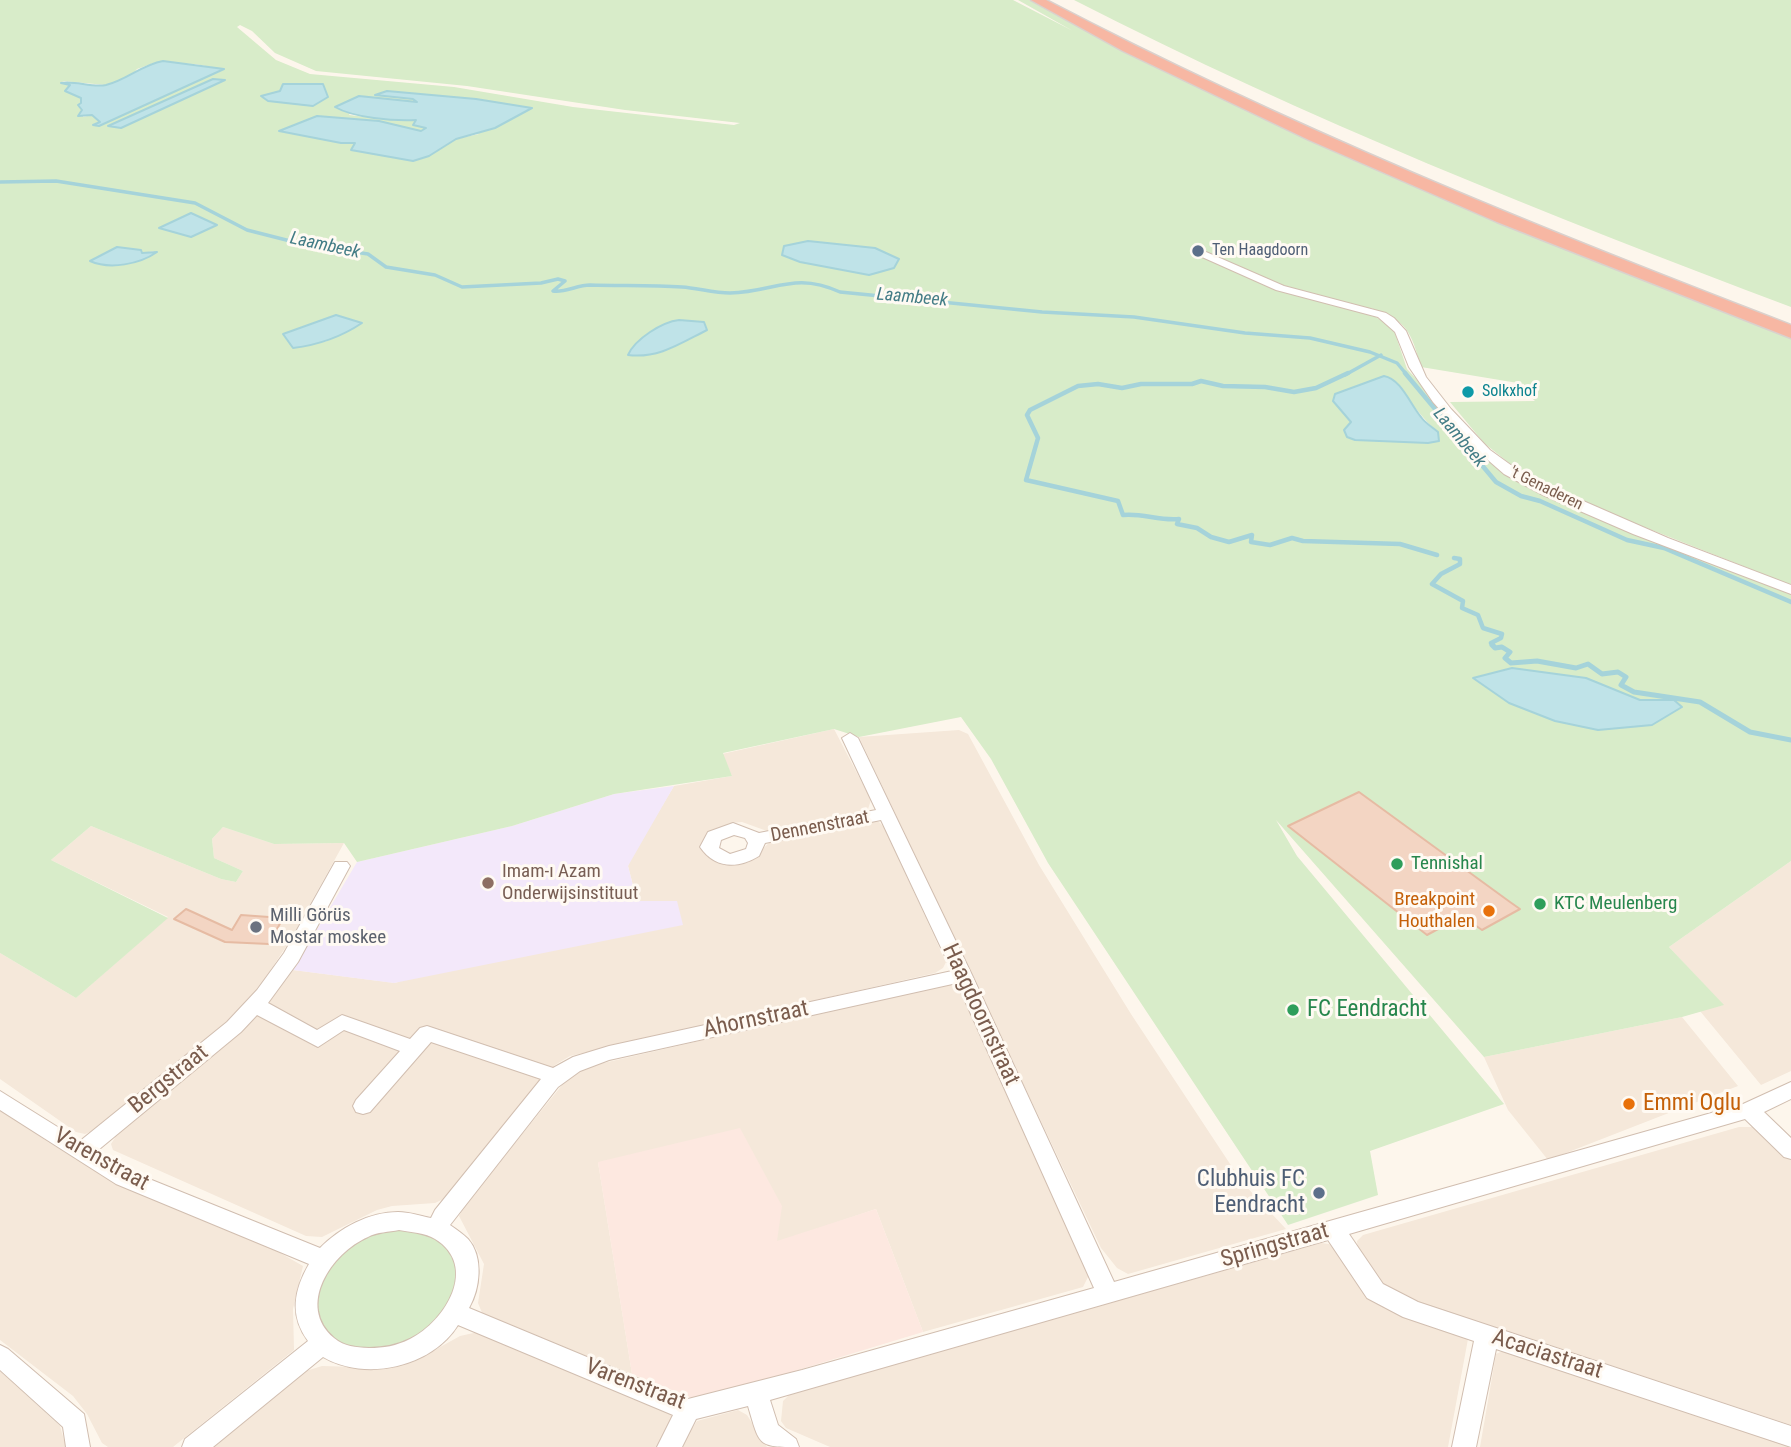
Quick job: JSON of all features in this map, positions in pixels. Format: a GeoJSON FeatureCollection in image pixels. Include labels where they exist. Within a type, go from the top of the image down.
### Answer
{"type":"FeatureCollection","features":[{"type":"Feature","properties":{"kind":"highway"},"geometry":{"type":"LineString","coordinates":[[1037,0],[1150,60],[1310,135],[1570,245],[1791,332]]}},
{"type":"Feature","properties":{"kind":"highway"},"geometry":{"type":"LineString","coordinates":[[1062,0],[1170,56],[1331,130],[1515,207],[1791,315]]}},
{"type":"Feature","properties":{"kind":"street","name":"'t Genaderen"},"geometry":{"type":"LineString","coordinates":[[1206,255],[1280,288],[1382,315],[1391,320],[1400,328],[1408,342],[1415,366],[1476,443],[1503,467],[1524,480],[1604,516],[1791,590]]}},
{"type":"Feature","properties":{"kind":"street","name":"Haagdoornstraat"},"geometry":{"type":"LineString","coordinates":[[850,738],[1108,1294]]}},
{"type":"Feature","properties":{"kind":"street","name":"Dennenstraat"},"geometry":{"type":"LineString","coordinates":[[756,839],[885,814]]}},
{"type":"Feature","properties":{"kind":"street","name":"Bergstraat"},"geometry":{"type":"LineString","coordinates":[[81,1152],[234,1027],[255,1005],[291,957],[341,866]]}},
{"type":"Feature","properties":{"kind":"street","name":"Ahornstraat"},"geometry":{"type":"LineString","coordinates":[[438,1227],[443,1216],[554,1076],[572,1063],[962,975]]}},
{"type":"Feature","properties":{"kind":"street"},"geometry":{"type":"LineString","coordinates":[[255,1005],[317,1040],[342,1022],[414,1048]]}},
{"type":"Feature","properties":{"kind":"street"},"geometry":{"type":"LineString","coordinates":[[363,1106],[427,1033],[554,1076]]}},
{"type":"Feature","properties":{"kind":"street","name":"Springstraat"},"geometry":{"type":"LineString","coordinates":[[756,1393],[1749,1110],[1791,1090]]}},
{"type":"Feature","properties":{"kind":"street","name":"Varenstraat"},"geometry":{"type":"LineString","coordinates":[[0,1099],[124,1178],[324,1259]]}},
{"type":"Feature","properties":{"kind":"street"},"geometry":{"type":"LineString","coordinates":[[1749,1110],[1791,1151]]}},
{"type":"Feature","properties":{"kind":"street"},"geometry":{"type":"LineString","coordinates":[[420,1222],[438,1227],[454,1237],[466,1253],[470,1272],[467,1293],[457,1314],[428,1341],[394,1358],[352,1358],[322,1344],[309,1326],[306,1297],[310,1281],[324,1259],[359,1231],[378,1224],[420,1222]]}},
{"type":"Feature","properties":{"kind":"street","name":"Acaciastraat"},"geometry":{"type":"LineString","coordinates":[[1334,1230],[1375,1291],[1411,1310],[1791,1437]]}},
{"type":"Feature","properties":{"kind":"street","name":"Varenstraat"},"geometry":{"type":"LineString","coordinates":[[457,1314],[688,1409],[756,1393]]}},
{"type":"Feature","properties":{"kind":"street"},"geometry":{"type":"LineString","coordinates":[[1464,1447],[1487,1335]]}},
{"type":"Feature","properties":{"kind":"street"},"geometry":{"type":"LineString","coordinates":[[194,1447],[322,1344]]}},
{"type":"Feature","properties":{"kind":"street"},"geometry":{"type":"LineString","coordinates":[[0,1356],[75,1422],[78,1447]]}},
{"type":"Feature","properties":{"kind":"street"},"geometry":{"type":"LineString","coordinates":[[756,1393],[768,1432],[787,1447]]}},
{"type":"Feature","properties":{"kind":"street"},"geometry":{"type":"LineString","coordinates":[[669,1447],[688,1409]]}},
{"type":"Feature","properties":{"kind":"shaded area"},"geometry":{"type":"Polygon","coordinates":[[[834,729],[871,800],[867,812],[767,831],[742,822],[730,823],[705,836],[704,850],[717,862],[738,864],[749,862],[771,841],[869,821],[879,822],[884,827],[946,962],[943,968],[935,973],[570,1056],[555,1065],[452,1195],[435,1203],[392,1206],[377,1210],[322,1237],[306,1236],[113,1150],[111,1144],[116,1136],[246,1027],[293,970],[395,983],[637,901],[629,861],[674,786],[732,776],[722,754],[834,729]]]}},
{"type":"Feature","properties":{"kind":"shaded area"},"geometry":{"type":"Polygon","coordinates":[[[959,730],[968,734],[1039,865],[1131,1014],[1242,1182],[1286,1229],[1128,1274],[1117,1268],[1101,1248],[859,737],[959,730]]]}},
{"type":"Feature","properties":{"kind":"shaded area","name":"Imam-ı Azam Onderwijsinstituut"},"geometry":{"type":"Polygon","coordinates":[[[674,786],[628,866],[637,901],[677,901],[683,925],[394,983],[293,970],[357,862],[512,826],[614,794],[674,786]]]}},
{"type":"Feature","properties":{"kind":"shaded area"},"geometry":{"type":"Polygon","coordinates":[[[91,826],[221,879],[236,882],[243,871],[214,858],[212,839],[223,827],[274,844],[344,843],[289,942],[260,986],[229,1020],[97,1129],[85,1134],[76,1132],[0,1079],[0,953],[76,998],[168,917],[51,860],[91,826]]]}},
{"type":"Feature","properties":{"kind":"shaded area"},"geometry":{"type":"Polygon","coordinates":[[[1791,861],[1791,1071],[1761,1085],[1700,1011],[1723,1005],[1669,947],[1791,861]]]}},
{"type":"Feature","properties":{"kind":"shaded area"},"geometry":{"type":"Polygon","coordinates":[[[948,984],[958,988],[966,999],[1089,1275],[1083,1287],[923,1332],[876,1209],[777,1242],[598,1162],[632,1374],[483,1315],[478,1303],[484,1264],[459,1216],[467,1202],[567,1079],[586,1067],[948,984]]]}},
{"type":"Feature","properties":{"kind":"shaded area"},"geometry":{"type":"Polygon","coordinates":[[[1682,1017],[1738,1086],[1548,1160],[1508,1110],[1484,1057],[1682,1017]]]}},
{"type":"Feature","properties":{"kind":"shaded area"},"geometry":{"type":"Polygon","coordinates":[[[0,1108],[48,1142],[110,1178],[275,1250],[303,1266],[293,1309],[294,1350],[173,1447],[108,1447],[102,1443],[87,1414],[73,1396],[0,1340],[0,1108]]]}},
{"type":"Feature","properties":{"kind":"shaded area"},"geometry":{"type":"Polygon","coordinates":[[[1739,1127],[1753,1127],[1791,1160],[1791,1425],[1398,1296],[1381,1286],[1358,1252],[1357,1241],[1363,1235],[1739,1127]]]}},
{"type":"Feature","properties":{"kind":"shaded area"},"geometry":{"type":"Polygon","coordinates":[[[740,1128],[782,1206],[777,1241],[876,1209],[923,1332],[719,1394],[692,1398],[632,1374],[598,1162],[740,1128]]]}},
{"type":"Feature","properties":{"kind":"shaded area"},"geometry":{"type":"Polygon","coordinates":[[[1321,1243],[1329,1244],[1339,1253],[1345,1265],[1468,1339],[1448,1447],[830,1447],[786,1428],[781,1421],[783,1401],[790,1394],[1321,1243]]]}},
{"type":"Feature","properties":{"kind":"shaded area"},"geometry":{"type":"Polygon","coordinates":[[[478,1332],[668,1410],[673,1418],[658,1447],[206,1447],[306,1371],[322,1366],[391,1368],[415,1361],[460,1336],[478,1332]]]}},
{"type":"Feature","properties":{"kind":"shaded area"},"geometry":{"type":"Polygon","coordinates":[[[1505,1350],[1791,1447],[1480,1447],[1496,1354],[1505,1350]]]}},
{"type":"Feature","properties":{"kind":"shaded area"},"geometry":{"type":"Polygon","coordinates":[[[0,1371],[60,1426],[66,1447],[0,1447],[0,1371]]]}},
{"type":"Feature","properties":{"kind":"shaded area"},"geometry":{"type":"Polygon","coordinates":[[[738,1410],[747,1415],[767,1447],[680,1447],[697,1421],[738,1410]]]}},
{"type":"Feature","properties":{"kind":"green space"},"geometry":{"type":"Polygon","coordinates":[[[0,0],[1013,0],[1073,31],[1018,0],[1029,0],[1121,49],[1309,139],[1791,337],[1791,585],[1586,504],[1514,467],[1484,443],[1450,402],[1535,401],[1526,393],[1524,384],[1421,367],[1406,329],[1383,313],[1371,308],[1367,312],[1393,327],[1407,369],[1499,467],[1791,592],[1791,861],[1669,947],[1724,1005],[1682,1017],[1484,1057],[1276,820],[1297,856],[1504,1104],[1370,1151],[1378,1195],[1288,1225],[1048,863],[991,759],[961,717],[859,737],[834,729],[723,753],[732,776],[614,794],[512,826],[357,862],[344,843],[274,844],[223,827],[212,839],[214,858],[243,871],[236,882],[221,879],[91,826],[51,860],[168,918],[76,998],[0,953],[0,0]],[[240,25],[237,27],[276,60],[310,74],[454,87],[573,107],[734,125],[740,123],[625,110],[467,86],[316,71],[275,53],[252,31],[240,25]],[[154,63],[137,69],[131,76],[106,85],[62,81],[70,85],[72,92],[81,98],[83,117],[92,115],[101,122],[99,126],[222,69],[195,64],[154,63]],[[359,96],[349,115],[400,121],[416,120],[427,127],[421,131],[379,121],[281,131],[341,143],[355,142],[352,150],[373,154],[439,150],[456,139],[479,134],[413,99],[418,102],[359,96]],[[117,248],[91,261],[132,263],[155,251],[142,253],[141,250],[117,248]],[[336,315],[283,334],[293,348],[327,341],[336,315]],[[1384,376],[1358,385],[1348,416],[1351,423],[1406,441],[1428,443],[1438,432],[1399,388],[1384,376]]]}},
{"type":"Feature","properties":{"kind":"green space"},"geometry":{"type":"Polygon","coordinates":[[[1074,0],[1791,0],[1791,307],[1428,164],[1161,44],[1074,0]]]}},
{"type":"Feature","properties":{"kind":"green space"},"geometry":{"type":"Polygon","coordinates":[[[398,1228],[429,1231],[459,1258],[456,1298],[426,1332],[406,1344],[369,1349],[335,1339],[324,1329],[317,1305],[319,1292],[330,1268],[359,1240],[398,1228]]]}},
{"type":"Feature","properties":{"kind":"water"},"geometry":{"type":"Polygon","coordinates":[[[163,61],[224,69],[99,126],[93,125],[100,122],[92,115],[78,116],[82,110],[78,105],[81,98],[65,91],[70,85],[61,83],[106,85],[163,61]]]}},
{"type":"Feature","properties":{"kind":"water"},"geometry":{"type":"Polygon","coordinates":[[[213,79],[225,80],[121,128],[108,126],[213,79]]]}},
{"type":"Feature","properties":{"kind":"water"},"geometry":{"type":"Polygon","coordinates":[[[283,84],[323,84],[328,97],[313,106],[268,101],[261,96],[280,91],[283,84]]]}},
{"type":"Feature","properties":{"kind":"water"},"geometry":{"type":"Polygon","coordinates":[[[387,91],[476,99],[532,108],[495,128],[456,139],[429,156],[413,161],[351,150],[355,143],[341,143],[279,131],[317,116],[379,121],[421,131],[426,128],[413,125],[416,120],[374,118],[352,114],[335,107],[359,96],[417,102],[413,99],[375,95],[387,91]]]}},
{"type":"Feature","properties":{"kind":"water"},"geometry":{"type":"Polygon","coordinates":[[[191,213],[217,225],[191,237],[159,228],[191,213]]]}},
{"type":"Feature","properties":{"kind":"water"},"geometry":{"type":"Polygon","coordinates":[[[808,241],[875,248],[899,259],[894,268],[869,275],[800,262],[782,255],[784,246],[808,241]]]}},
{"type":"Feature","properties":{"kind":"water"},"geometry":{"type":"Polygon","coordinates":[[[117,247],[141,250],[142,253],[157,252],[142,260],[125,264],[107,265],[90,261],[117,247]]]}},
{"type":"Feature","properties":{"kind":"water"},"geometry":{"type":"Polygon","coordinates":[[[336,315],[362,323],[329,340],[293,348],[283,334],[336,315]]]}},
{"type":"Feature","properties":{"kind":"water"},"geometry":{"type":"Polygon","coordinates":[[[679,320],[704,322],[707,330],[659,352],[628,355],[650,332],[679,320]]]}},
{"type":"Feature","properties":{"kind":"water"},"geometry":{"type":"Polygon","coordinates":[[[1384,376],[1400,387],[1423,419],[1438,432],[1439,441],[1428,443],[1355,440],[1347,437],[1344,430],[1351,422],[1333,401],[1335,394],[1384,376]]]}},
{"type":"Feature","properties":{"kind":"water"},"geometry":{"type":"Polygon","coordinates":[[[1512,668],[1586,678],[1640,700],[1674,700],[1682,707],[1652,725],[1598,730],[1555,721],[1509,703],[1473,678],[1512,668]]]}},
{"type":"Feature","properties":{"kind":"building","name":"Tennishal"},"geometry":{"type":"Polygon","coordinates":[[[1359,792],[1520,909],[1482,930],[1462,916],[1427,935],[1288,826],[1359,792]]]}},
{"type":"Feature","properties":{"kind":"building","name":"Milli Görüs Mostar moskee"},"geometry":{"type":"Polygon","coordinates":[[[186,909],[232,930],[241,915],[283,918],[269,944],[225,942],[174,919],[186,909]]]}},
{"type":"Feature","properties":{"kind":"waterway","name":"Laambeek"},"geometry":{"type":"LineString","coordinates":[[0,182],[56,181],[195,203],[247,230],[302,244],[368,254],[386,267],[435,275],[462,287],[541,283],[558,279],[565,281],[553,291],[590,285],[682,287],[730,293],[785,284],[810,283],[840,292],[1042,312],[1134,317],[1245,333],[1310,338],[1379,356]]}},
{"type":"Feature","properties":{"kind":"waterway"},"geometry":{"type":"LineString","coordinates":[[1345,375],[1379,356]]}},
{"type":"Feature","properties":{"kind":"waterway","name":"Laambeek"},"geometry":{"type":"LineString","coordinates":[[1379,356],[1397,363],[1407,375]]}},
{"type":"Feature","properties":{"kind":"waterway"},"geometry":{"type":"LineString","coordinates":[[1348,373],[1316,388],[1294,392],[1265,387],[1223,386],[1201,381],[1192,384],[1141,384],[1122,388],[1098,384],[1078,386],[1030,410],[1027,415],[1038,438],[1026,480],[1118,501],[1123,515],[1179,519],[1177,524],[1197,528],[1211,537],[1229,542],[1252,535],[1251,542],[1270,545],[1292,538],[1303,541],[1400,544],[1437,555]]}},
{"type":"Feature","properties":{"kind":"waterway","name":"Laambeek"},"geometry":{"type":"LineString","coordinates":[[1405,373],[1496,482],[1521,496],[1540,501],[1627,540],[1664,548],[1791,602]]}},
{"type":"Feature","properties":{"kind":"waterway"},"geometry":{"type":"LineString","coordinates":[[1454,558],[1460,559],[1460,564],[1441,574],[1432,584],[1463,601],[1462,608],[1478,615],[1483,628],[1502,634],[1501,638],[1491,643],[1494,646]]}},
{"type":"Feature","properties":{"kind":"waterway"},"geometry":{"type":"LineString","coordinates":[[1492,645],[1510,652],[1505,658],[1511,663],[1537,661],[1576,668],[1588,664],[1602,674],[1618,672],[1626,677],[1621,685],[1634,692],[1700,702],[1750,732],[1791,740]]}},
{"type":"Feature","properties":{"kind":"place","name":"Ten Haagdoorn"},"geometry":{"type":"Point","coordinates":[1198,251]}},
{"type":"Feature","properties":{"kind":"place","name":"Solkxhof"},"geometry":{"type":"Point","coordinates":[1468,392]}},
{"type":"Feature","properties":{"kind":"place","name":"Tennishal"},"geometry":{"type":"Point","coordinates":[1397,864]}},
{"type":"Feature","properties":{"kind":"place","name":"Imam-ı Azam Onderwijsinstituut"},"geometry":{"type":"Point","coordinates":[488,883]}},
{"type":"Feature","properties":{"kind":"place","name":"KTC Meulenberg"},"geometry":{"type":"Point","coordinates":[1540,904]}},
{"type":"Feature","properties":{"kind":"place","name":"Breakpoint Houthalen"},"geometry":{"type":"Point","coordinates":[1489,911]}},
{"type":"Feature","properties":{"kind":"place","name":"Milli Görüs Mostar moskee"},"geometry":{"type":"Point","coordinates":[256,927]}},
{"type":"Feature","properties":{"kind":"place","name":"FC Eendracht"},"geometry":{"type":"Point","coordinates":[1293,1010]}},
{"type":"Feature","properties":{"kind":"place","name":"Emmi Oglu"},"geometry":{"type":"Point","coordinates":[1629,1104]}},
{"type":"Feature","properties":{"kind":"place","name":"Clubhuis FC Eendracht"},"geometry":{"type":"Point","coordinates":[1319,1193]}}]}
